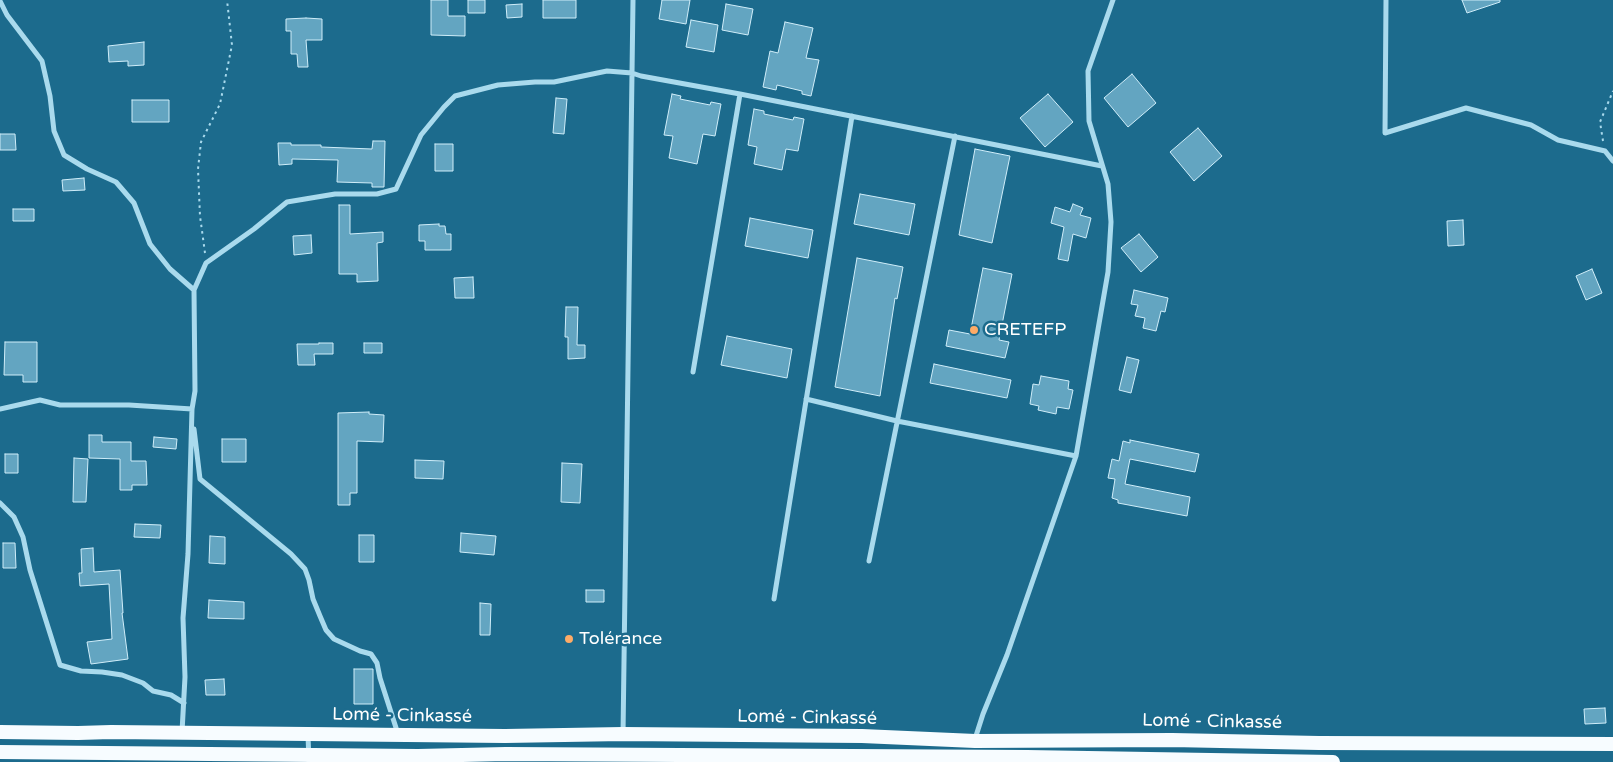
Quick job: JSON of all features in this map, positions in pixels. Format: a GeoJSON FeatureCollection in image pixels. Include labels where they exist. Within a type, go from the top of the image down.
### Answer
{"type":"FeatureCollection","features":[{"type":"Feature","properties":{"kind":"highway","name":"Lomé - Cinkassé"},"geometry":{"type":"LineString","coordinates":[[0,732],[505,736],[623,734],[862,736],[975,741],[1162,740],[1613,744]]}},
{"type":"Feature","properties":{"kind":"highway"},"geometry":{"type":"LineString","coordinates":[[182,732],[182,753]]}},
{"type":"Feature","properties":{"kind":"highway"},"geometry":{"type":"LineString","coordinates":[[974,757],[975,741]]}},
{"type":"Feature","properties":{"kind":"highway"},"geometry":{"type":"LineString","coordinates":[[0,752],[113,757],[182,753],[309,758],[828,759],[974,757],[1078,760],[1333,762]]}},
{"type":"Feature","properties":{"kind":"street"},"geometry":{"type":"LineString","coordinates":[[623,734],[633,0]]}},
{"type":"Feature","properties":{"kind":"street"},"geometry":{"type":"LineString","coordinates":[[975,741],[1076,456],[1108,272],[1111,222],[1108,184],[1089,121],[1088,71],[1113,0]]}},
{"type":"Feature","properties":{"kind":"street"},"geometry":{"type":"LineString","coordinates":[[1386,0],[1385,133],[1466,108],[1531,125],[1558,140],[1605,151],[1613,161]]}},
{"type":"Feature","properties":{"kind":"street"},"geometry":{"type":"LineString","coordinates":[[0,1],[7,15],[42,61],[50,96],[54,131],[64,155],[87,170],[116,182],[134,203],[150,244],[170,269],[194,290]]}},
{"type":"Feature","properties":{"kind":"street"},"geometry":{"type":"LineString","coordinates":[[182,732],[185,677],[183,618],[188,554],[192,409],[195,391],[194,290],[206,263],[286,202],[334,194],[377,194],[396,189],[421,135],[455,96],[498,85],[554,82],[607,71],[632,73],[1102,166]]}},
{"type":"Feature","properties":{"kind":"street"},"geometry":{"type":"LineString","coordinates":[[693,372],[740,94]]}},
{"type":"Feature","properties":{"kind":"street"},"geometry":{"type":"LineString","coordinates":[[774,598],[852,116]]}},
{"type":"Feature","properties":{"kind":"street"},"geometry":{"type":"LineString","coordinates":[[869,562],[955,136]]}},
{"type":"Feature","properties":{"kind":"street"},"geometry":{"type":"LineString","coordinates":[[806,399],[898,421],[1076,456]]}},
{"type":"Feature","properties":{"kind":"street"},"geometry":{"type":"LineString","coordinates":[[0,409],[40,400],[60,405],[129,405],[192,409]]}},
{"type":"Feature","properties":{"kind":"street"},"geometry":{"type":"LineString","coordinates":[[192,409],[200,479],[291,554],[304,569],[320,616],[326,630],[334,639],[371,654],[377,663],[398,735]]}},
{"type":"Feature","properties":{"kind":"street"},"geometry":{"type":"LineString","coordinates":[[0,503],[14,517],[23,537],[30,570],[60,665],[81,671],[122,675],[143,683],[153,691],[172,695],[184,703]]}},
{"type":"Feature","properties":{"kind":"street"},"geometry":{"type":"LineString","coordinates":[[308,734],[309,758]]}},
{"type":"Feature","properties":{"kind":"path"},"geometry":{"type":"LineString","coordinates":[[206,263],[200,216],[198,169],[201,142],[220,104],[232,45],[227,0]]}},
{"type":"Feature","properties":{"kind":"path"},"geometry":{"type":"LineString","coordinates":[[1605,151],[1600,122],[1613,91]]}},
{"type":"Feature","properties":{"kind":"building"},"geometry":{"type":"Polygon","coordinates":[[[431,0],[448,0],[448,16],[465,16],[465,36],[431,35],[431,0]]]}},
{"type":"Feature","properties":{"kind":"building"},"geometry":{"type":"Polygon","coordinates":[[[468,0],[485,0],[485,13],[468,13],[468,0]]]}},
{"type":"Feature","properties":{"kind":"building"},"geometry":{"type":"Polygon","coordinates":[[[543,0],[576,0],[576,18],[543,18],[543,0]]]}},
{"type":"Feature","properties":{"kind":"building"},"geometry":{"type":"Polygon","coordinates":[[[662,0],[690,0],[686,24],[659,19],[662,0]]]}},
{"type":"Feature","properties":{"kind":"building"},"geometry":{"type":"Polygon","coordinates":[[[1462,0],[1500,0],[1500,2],[1467,13],[1462,0]]]}},
{"type":"Feature","properties":{"kind":"building"},"geometry":{"type":"Polygon","coordinates":[[[522,4],[522,17],[507,18],[506,5],[522,4]]]}},
{"type":"Feature","properties":{"kind":"building"},"geometry":{"type":"Polygon","coordinates":[[[726,4],[753,9],[748,35],[722,30],[726,4]]]}},
{"type":"Feature","properties":{"kind":"building"},"geometry":{"type":"Polygon","coordinates":[[[286,19],[322,19],[322,40],[306,40],[308,67],[298,67],[297,54],[291,54],[291,31],[286,31],[286,19]]]}},
{"type":"Feature","properties":{"kind":"building"},"geometry":{"type":"Polygon","coordinates":[[[691,20],[718,25],[714,52],[686,47],[691,20]]]}},
{"type":"Feature","properties":{"kind":"building"},"geometry":{"type":"Polygon","coordinates":[[[785,22],[813,28],[806,58],[819,60],[811,96],[802,94],[802,91],[777,85],[776,90],[763,87],[770,51],[778,53],[785,22]]]}},
{"type":"Feature","properties":{"kind":"building"},"geometry":{"type":"Polygon","coordinates":[[[144,42],[144,65],[128,66],[128,61],[109,62],[108,46],[144,42]]]}},
{"type":"Feature","properties":{"kind":"building"},"geometry":{"type":"Polygon","coordinates":[[[1132,74],[1156,103],[1128,127],[1104,98],[1132,74]]]}},
{"type":"Feature","properties":{"kind":"building"},"geometry":{"type":"Polygon","coordinates":[[[672,94],[681,96],[680,99],[710,105],[711,102],[721,104],[715,136],[703,134],[697,164],[669,158],[673,136],[664,135],[672,94]]]}},
{"type":"Feature","properties":{"kind":"building"},"geometry":{"type":"Polygon","coordinates":[[[1048,94],[1073,122],[1045,147],[1020,118],[1048,94]]]}},
{"type":"Feature","properties":{"kind":"building"},"geometry":{"type":"Polygon","coordinates":[[[556,98],[567,99],[564,134],[553,133],[556,98]]]}},
{"type":"Feature","properties":{"kind":"building"},"geometry":{"type":"Polygon","coordinates":[[[132,100],[169,100],[169,122],[132,122],[132,100]]]}},
{"type":"Feature","properties":{"kind":"building"},"geometry":{"type":"Polygon","coordinates":[[[754,109],[764,111],[764,114],[793,120],[794,117],[804,119],[798,151],[786,149],[782,170],[754,164],[757,147],[748,145],[754,109]]]}},
{"type":"Feature","properties":{"kind":"building"},"geometry":{"type":"Polygon","coordinates":[[[1198,128],[1222,156],[1194,181],[1170,152],[1198,128]]]}},
{"type":"Feature","properties":{"kind":"building"},"geometry":{"type":"Polygon","coordinates":[[[0,134],[15,134],[16,150],[0,150],[0,134]]]}},
{"type":"Feature","properties":{"kind":"building"},"geometry":{"type":"Polygon","coordinates":[[[373,141],[385,141],[384,187],[372,187],[372,183],[337,182],[338,160],[292,159],[292,164],[279,165],[278,143],[372,149],[373,141]]]}},
{"type":"Feature","properties":{"kind":"building"},"geometry":{"type":"Polygon","coordinates":[[[435,144],[453,144],[453,171],[435,171],[435,144]]]}},
{"type":"Feature","properties":{"kind":"building"},"geometry":{"type":"Polygon","coordinates":[[[975,149],[1010,156],[992,243],[959,235],[975,149]]]}},
{"type":"Feature","properties":{"kind":"building"},"geometry":{"type":"Polygon","coordinates":[[[84,178],[85,190],[63,191],[62,180],[84,178]]]}},
{"type":"Feature","properties":{"kind":"building"},"geometry":{"type":"Polygon","coordinates":[[[860,194],[915,204],[909,235],[854,224],[860,194]]]}},
{"type":"Feature","properties":{"kind":"building"},"geometry":{"type":"Polygon","coordinates":[[[1073,204],[1083,208],[1080,215],[1091,218],[1086,238],[1073,234],[1068,261],[1058,259],[1064,227],[1051,223],[1055,207],[1070,212],[1073,204]]]}},
{"type":"Feature","properties":{"kind":"building"},"geometry":{"type":"Polygon","coordinates":[[[339,205],[350,205],[350,234],[383,232],[383,242],[377,243],[378,281],[357,282],[357,274],[339,274],[339,205]]]}},
{"type":"Feature","properties":{"kind":"building"},"geometry":{"type":"Polygon","coordinates":[[[13,209],[34,209],[34,221],[13,221],[13,209]]]}},
{"type":"Feature","properties":{"kind":"building"},"geometry":{"type":"Polygon","coordinates":[[[750,218],[813,230],[808,258],[745,246],[750,218]]]}},
{"type":"Feature","properties":{"kind":"building"},"geometry":{"type":"Polygon","coordinates":[[[1463,220],[1464,245],[1448,246],[1447,221],[1463,220]]]}},
{"type":"Feature","properties":{"kind":"building"},"geometry":{"type":"Polygon","coordinates":[[[439,224],[439,226],[445,226],[446,234],[451,234],[451,250],[425,250],[425,241],[419,241],[419,225],[439,224]]]}},
{"type":"Feature","properties":{"kind":"building"},"geometry":{"type":"Polygon","coordinates":[[[1139,234],[1158,257],[1141,272],[1121,248],[1139,234]]]}},
{"type":"Feature","properties":{"kind":"building"},"geometry":{"type":"Polygon","coordinates":[[[311,235],[312,253],[294,255],[293,236],[311,235]]]}},
{"type":"Feature","properties":{"kind":"building"},"geometry":{"type":"Polygon","coordinates":[[[857,258],[903,267],[897,299],[895,298],[880,396],[835,387],[857,258]]]}},
{"type":"Feature","properties":{"kind":"building"},"geometry":{"type":"Polygon","coordinates":[[[983,268],[1012,274],[999,340],[1009,342],[1005,358],[946,346],[949,330],[970,334],[983,268]]]}},
{"type":"Feature","properties":{"kind":"building"},"geometry":{"type":"Polygon","coordinates":[[[1592,269],[1602,293],[1586,300],[1576,276],[1592,269]]]}},
{"type":"Feature","properties":{"kind":"building"},"geometry":{"type":"Polygon","coordinates":[[[473,277],[474,298],[455,298],[454,278],[473,277]]]}},
{"type":"Feature","properties":{"kind":"building"},"geometry":{"type":"Polygon","coordinates":[[[1134,290],[1168,298],[1165,312],[1161,311],[1156,331],[1143,328],[1145,318],[1135,316],[1138,305],[1131,304],[1134,290]]]}},
{"type":"Feature","properties":{"kind":"building"},"geometry":{"type":"Polygon","coordinates":[[[566,307],[578,307],[577,345],[585,345],[585,358],[568,359],[568,337],[565,337],[566,307]]]}},
{"type":"Feature","properties":{"kind":"building"},"geometry":{"type":"Polygon","coordinates":[[[727,336],[792,349],[787,378],[721,365],[727,336]]]}},
{"type":"Feature","properties":{"kind":"building"},"geometry":{"type":"Polygon","coordinates":[[[5,342],[37,342],[37,382],[23,382],[23,375],[4,375],[5,342]]]}},
{"type":"Feature","properties":{"kind":"building"},"geometry":{"type":"Polygon","coordinates":[[[333,343],[333,354],[314,354],[315,365],[298,365],[297,344],[333,343]]]}},
{"type":"Feature","properties":{"kind":"building"},"geometry":{"type":"Polygon","coordinates":[[[364,343],[382,343],[382,353],[364,353],[364,343]]]}},
{"type":"Feature","properties":{"kind":"building"},"geometry":{"type":"Polygon","coordinates":[[[1127,357],[1139,360],[1131,393],[1119,390],[1127,357]]]}},
{"type":"Feature","properties":{"kind":"building"},"geometry":{"type":"Polygon","coordinates":[[[934,364],[1011,380],[1007,398],[930,383],[934,364]]]}},
{"type":"Feature","properties":{"kind":"building"},"geometry":{"type":"Polygon","coordinates":[[[1041,376],[1069,381],[1068,389],[1073,390],[1069,409],[1057,407],[1056,414],[1038,410],[1039,406],[1030,404],[1033,384],[1039,385],[1041,376]]]}},
{"type":"Feature","properties":{"kind":"building"},"geometry":{"type":"Polygon","coordinates":[[[369,412],[369,414],[384,415],[383,442],[357,441],[357,493],[350,493],[350,505],[338,505],[338,413],[369,412]]]}},
{"type":"Feature","properties":{"kind":"building"},"geometry":{"type":"Polygon","coordinates":[[[89,435],[102,435],[102,442],[131,442],[131,461],[146,461],[147,485],[132,485],[132,490],[120,490],[120,459],[89,458],[89,435]]]}},
{"type":"Feature","properties":{"kind":"building"},"geometry":{"type":"Polygon","coordinates":[[[154,437],[177,439],[176,449],[153,447],[154,437]]]}},
{"type":"Feature","properties":{"kind":"building"},"geometry":{"type":"Polygon","coordinates":[[[222,439],[246,439],[246,462],[222,462],[222,439]]]}},
{"type":"Feature","properties":{"kind":"building"},"geometry":{"type":"Polygon","coordinates":[[[1130,440],[1199,454],[1195,472],[1130,459],[1125,484],[1190,497],[1187,516],[1118,503],[1118,500],[1112,498],[1115,479],[1108,478],[1112,459],[1119,461],[1123,441],[1130,443],[1130,440]]]}},
{"type":"Feature","properties":{"kind":"building"},"geometry":{"type":"Polygon","coordinates":[[[5,454],[18,454],[18,473],[5,473],[5,454]]]}},
{"type":"Feature","properties":{"kind":"building"},"geometry":{"type":"Polygon","coordinates":[[[74,458],[88,459],[86,502],[73,502],[74,458]]]}},
{"type":"Feature","properties":{"kind":"building"},"geometry":{"type":"Polygon","coordinates":[[[415,460],[444,461],[443,479],[415,478],[415,460]]]}},
{"type":"Feature","properties":{"kind":"building"},"geometry":{"type":"Polygon","coordinates":[[[562,463],[582,464],[580,503],[561,502],[562,463]]]}},
{"type":"Feature","properties":{"kind":"building"},"geometry":{"type":"Polygon","coordinates":[[[135,524],[161,525],[160,538],[134,537],[135,524]]]}},
{"type":"Feature","properties":{"kind":"building"},"geometry":{"type":"Polygon","coordinates":[[[461,533],[496,536],[494,555],[460,552],[461,533]]]}},
{"type":"Feature","properties":{"kind":"building"},"geometry":{"type":"Polygon","coordinates":[[[359,535],[374,535],[374,562],[359,562],[359,535]]]}},
{"type":"Feature","properties":{"kind":"building"},"geometry":{"type":"Polygon","coordinates":[[[210,536],[225,537],[225,564],[209,563],[210,536]]]}},
{"type":"Feature","properties":{"kind":"building"},"geometry":{"type":"Polygon","coordinates":[[[3,543],[15,543],[16,568],[3,568],[3,543]]]}},
{"type":"Feature","properties":{"kind":"building"},"geometry":{"type":"Polygon","coordinates":[[[93,548],[94,572],[120,570],[122,613],[128,659],[91,664],[87,642],[112,639],[109,584],[80,586],[79,573],[82,573],[81,549],[93,548]]]}},
{"type":"Feature","properties":{"kind":"building"},"geometry":{"type":"Polygon","coordinates":[[[586,590],[604,590],[604,602],[586,602],[586,590]]]}},
{"type":"Feature","properties":{"kind":"building"},"geometry":{"type":"Polygon","coordinates":[[[209,600],[244,602],[244,619],[208,618],[209,600]]]}},
{"type":"Feature","properties":{"kind":"building"},"geometry":{"type":"Polygon","coordinates":[[[480,603],[491,604],[490,635],[480,635],[480,603]]]}},
{"type":"Feature","properties":{"kind":"building"},"geometry":{"type":"Polygon","coordinates":[[[354,669],[373,669],[373,704],[354,704],[354,669]]]}},
{"type":"Feature","properties":{"kind":"building"},"geometry":{"type":"Polygon","coordinates":[[[224,679],[225,695],[206,695],[205,680],[224,679]]]}},
{"type":"Feature","properties":{"kind":"building"},"geometry":{"type":"Polygon","coordinates":[[[1605,708],[1606,723],[1585,724],[1584,709],[1605,708]]]}},
{"type":"Feature","properties":{"kind":"place","name":"CRETEFP"},"geometry":{"type":"Point","coordinates":[974,330]}},
{"type":"Feature","properties":{"kind":"place","name":"Tolérance"},"geometry":{"type":"Point","coordinates":[569,639]}}]}
